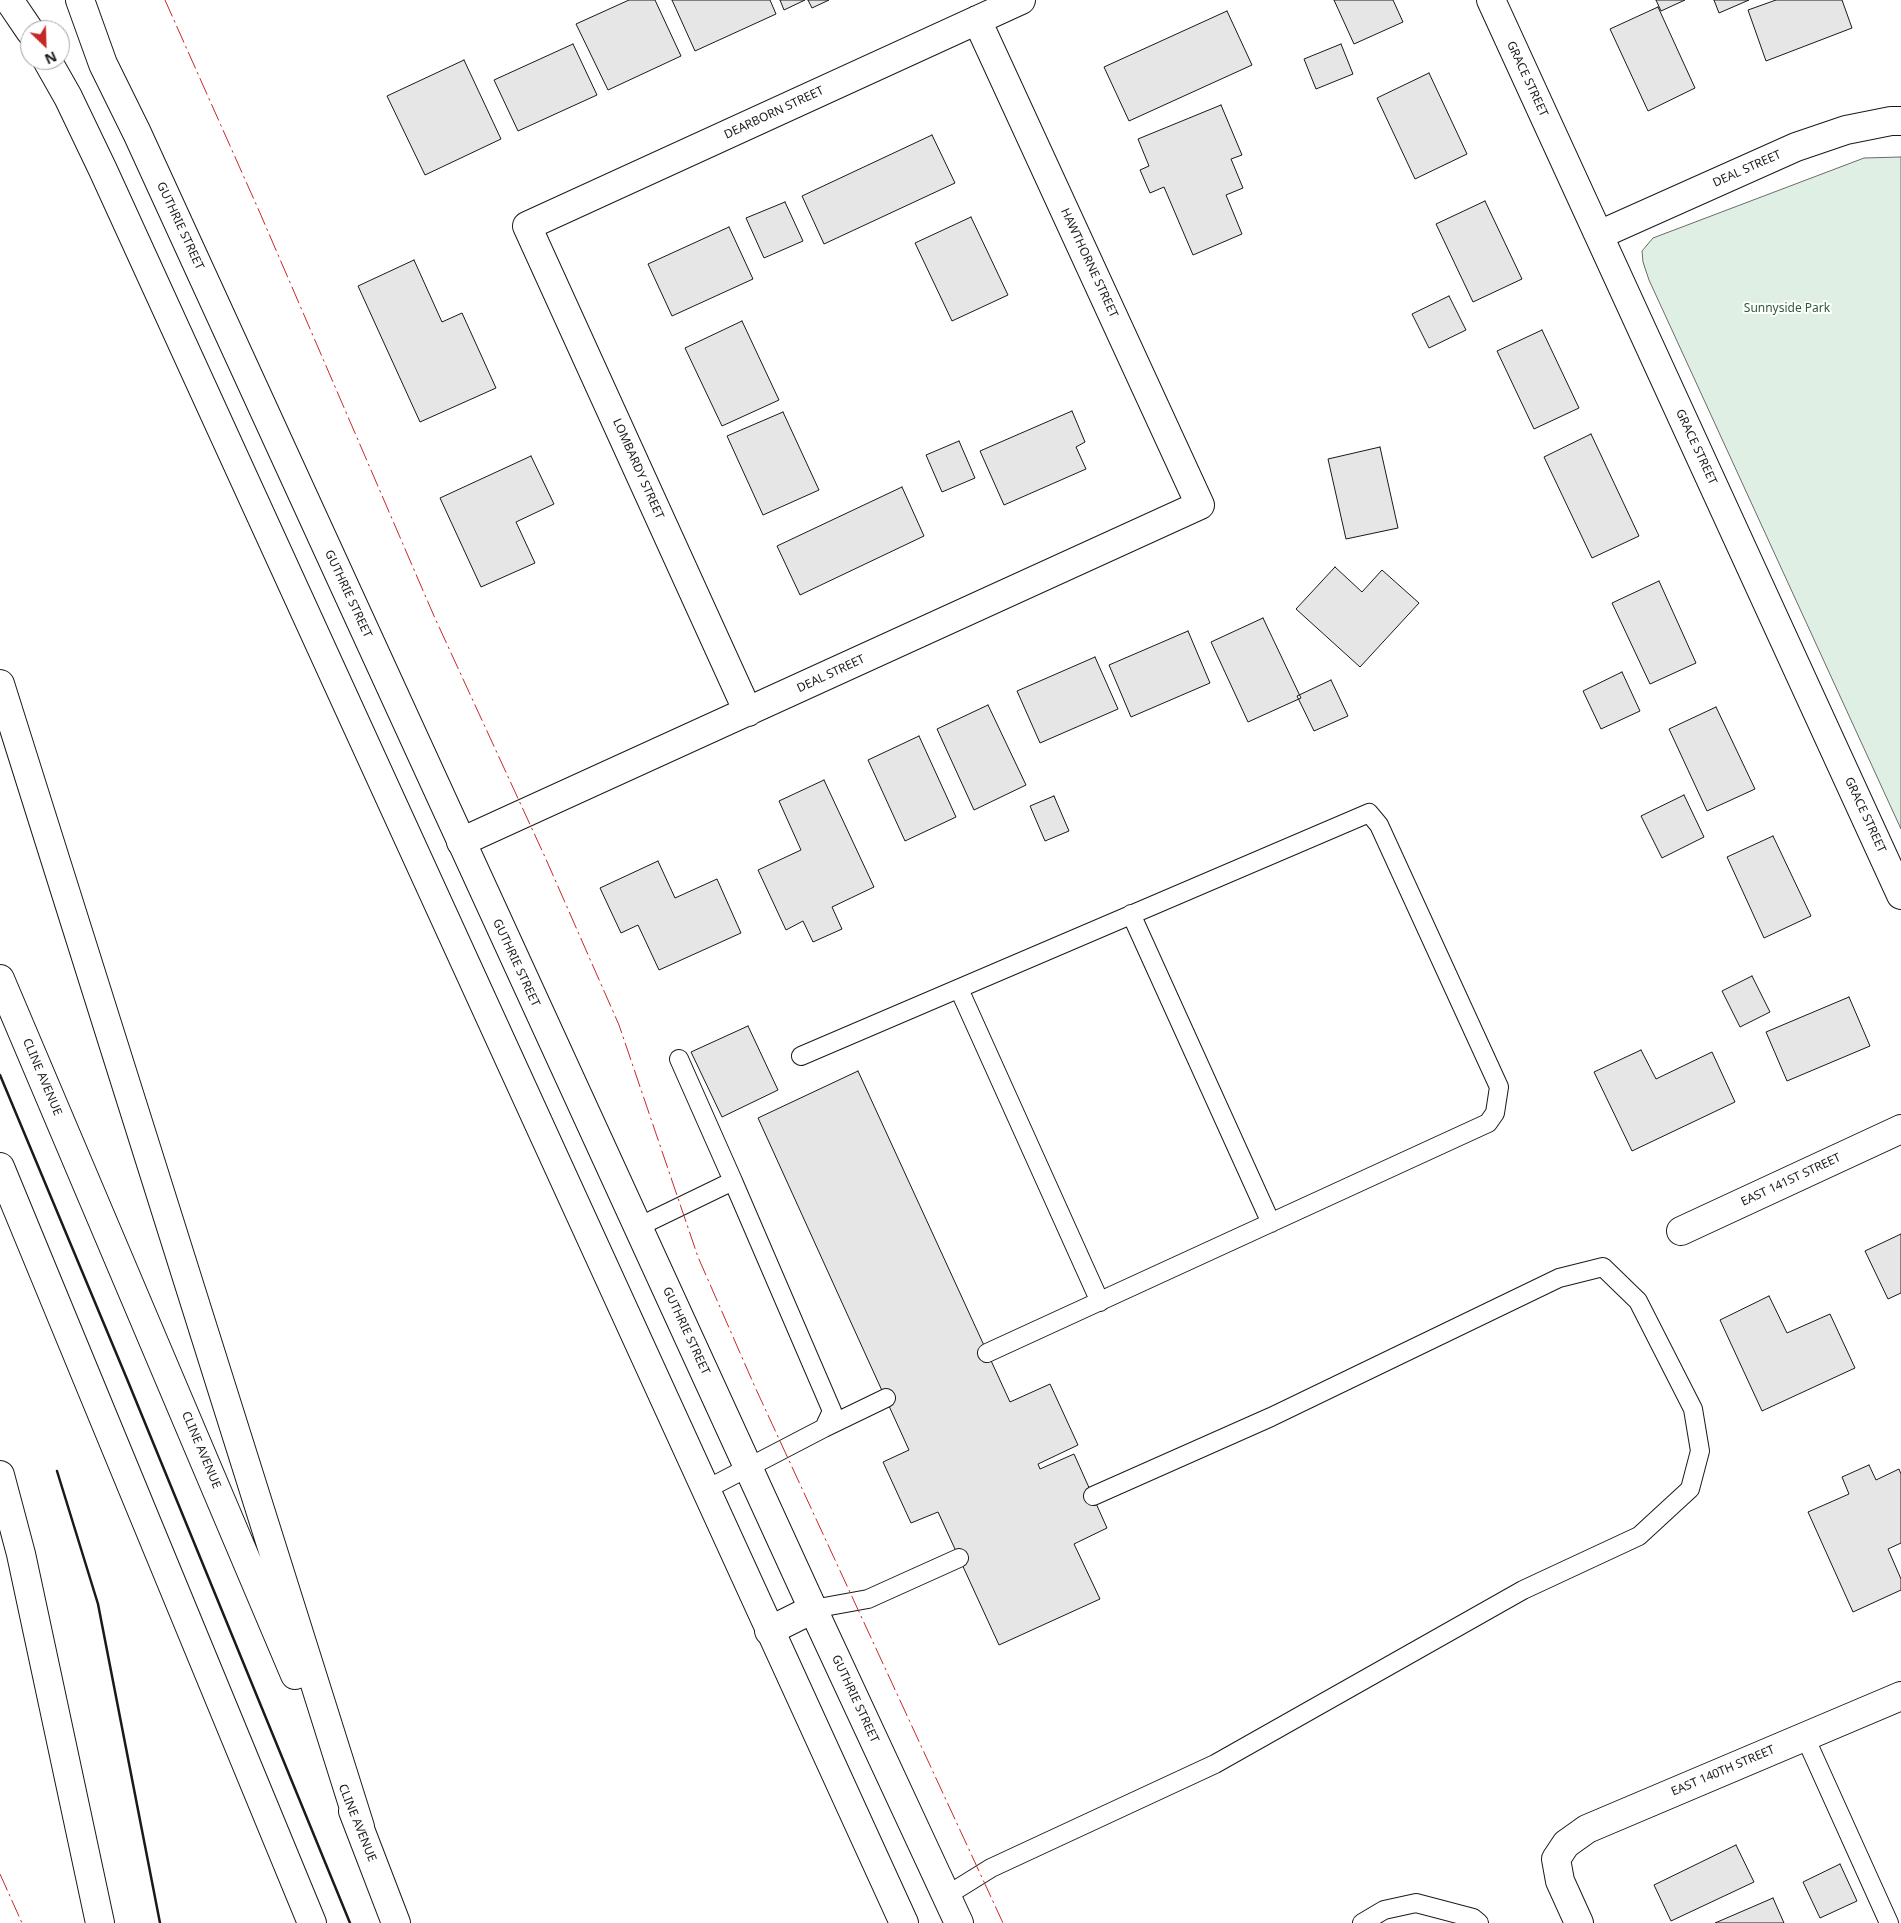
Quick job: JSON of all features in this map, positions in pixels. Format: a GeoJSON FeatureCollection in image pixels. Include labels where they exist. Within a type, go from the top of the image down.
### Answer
{"type":"FeatureCollection","features":[{"type":"Feature","properties":{"kind":"main road"},"geometry":{"type":"LineString","coordinates":[[10,0],[23,20]]}},
{"type":"Feature","properties":{"kind":"main road","name":"GUTHRIE STREET"},"geometry":{"type":"LineString","coordinates":[[80,0],[103,64],[141,142],[813,1609],[959,1923]]}},
{"type":"Feature","properties":{"kind":"main road","name":"DEARBORN STREET"},"geometry":{"type":"LineString","coordinates":[[527,226],[1022,0]]}},
{"type":"Feature","properties":{"kind":"main road","name":"GRACE STREET"},"geometry":{"type":"LineString","coordinates":[[1491,0],[1901,895]]}},
{"type":"Feature","properties":{"kind":"main road","name":"HAWTHORNE STREET"},"geometry":{"type":"LineString","coordinates":[[977,20],[1200,505]]}},
{"type":"Feature","properties":{"kind":"main road"},"geometry":{"type":"LineString","coordinates":[[53,70],[68,97],[103,170],[704,1490],[904,1923]]}},
{"type":"Feature","properties":{"kind":"main road","name":"DEAL STREET"},"geometry":{"type":"LineString","coordinates":[[1599,235],[1796,147],[1846,130],[1901,121]]}},
{"type":"Feature","properties":{"kind":"main road","name":"LOMBARDY STREET"},"geometry":{"type":"LineString","coordinates":[[527,226],[748,712]]}},
{"type":"Feature","properties":{"kind":"main road","name":"DEAL STREET"},"geometry":{"type":"LineString","coordinates":[[461,842],[1200,505]]}},
{"type":"Feature","properties":{"kind":"main road"},"geometry":{"type":"LineString","coordinates":[[0,684],[360,1827]]}},
{"type":"Feature","properties":{"kind":"main road","name":"CLINE AVENUE"},"geometry":{"type":"LineString","coordinates":[[0,979],[360,1827],[396,1923]]}},
{"type":"Feature","properties":{"kind":"main road","name":"EAST 141ST STREET"},"geometry":{"type":"LineString","coordinates":[[1681,1231],[1901,1129]]}},
{"type":"Feature","properties":{"kind":"main road"},"geometry":{"type":"LineString","coordinates":[[0,1168],[312,1923]]}},
{"type":"Feature","properties":{"kind":"main road"},"geometry":{"type":"LineString","coordinates":[[0,1475],[24,1564],[100,1923]]}},
{"type":"Feature","properties":{"kind":"main road"},"geometry":{"type":"LineString","coordinates":[[769,1631],[813,1609]]}},
{"type":"Feature","properties":{"kind":"main road","name":"EAST 140TH STREET"},"geometry":{"type":"LineString","coordinates":[[1579,1923],[1560,1881],[1556,1860],[1566,1844],[1587,1829],[1901,1696]]}},
{"type":"Feature","properties":{"kind":"lane"},"geometry":{"type":"LineString","coordinates":[[801,1056],[1369,813],[1379,825],[1499,1087],[1495,1113],[1488,1123],[987,1353]]}},
{"type":"Feature","properties":{"kind":"lane"},"geometry":{"type":"LineString","coordinates":[[1131,914],[1271,1223]]}},
{"type":"Feature","properties":{"kind":"lane"},"geometry":{"type":"LineString","coordinates":[[959,989],[1100,1302]]}},
{"type":"Feature","properties":{"kind":"lane"},"geometry":{"type":"LineString","coordinates":[[679,1059],[832,1411],[824,1428]]}},
{"type":"Feature","properties":{"kind":"lane"},"geometry":{"type":"LineString","coordinates":[[638,1227],[733,1181]]}},
{"type":"Feature","properties":{"kind":"lane"},"geometry":{"type":"LineString","coordinates":[[946,1896],[991,1868],[1216,1764],[1523,1590],[1639,1536],[1690,1489],[1700,1451],[1693,1409],[1638,1301],[1603,1268],[1559,1278],[1271,1417],[1093,1496]]}},
{"type":"Feature","properties":{"kind":"lane"},"geometry":{"type":"LineString","coordinates":[[704,1490],[886,1398]]}},
{"type":"Feature","properties":{"kind":"lane"},"geometry":{"type":"LineString","coordinates":[[813,1609],[868,1599],[959,1558]]}},
{"type":"Feature","properties":{"kind":"lane"},"geometry":{"type":"LineString","coordinates":[[1805,1737],[1889,1923]]}},
{"type":"Feature","properties":{"kind":"lane"},"geometry":{"type":"LineString","coordinates":[[1362,1923],[1384,1910],[1416,1903],[1473,1918],[1479,1923]]}},
{"type":"Feature","properties":{"kind":"green space","name":"Sunnyside Park"},"geometry":{"type":"Polygon","coordinates":[[[1901,157],[1901,829],[1649,280],[1643,262],[1642,251],[1653,238],[1864,158],[1901,157]]]}},
{"type":"Feature","properties":{"kind":"building"},"geometry":{"type":"Polygon","coordinates":[[[629,0],[655,0],[681,56],[608,90],[576,24],[629,0]]]}},
{"type":"Feature","properties":{"kind":"building"},"geometry":{"type":"Polygon","coordinates":[[[672,0],[770,0],[776,14],[695,51],[672,0]]]}},
{"type":"Feature","properties":{"kind":"building"},"geometry":{"type":"Polygon","coordinates":[[[780,0],[805,0],[784,10],[780,0]]]}},
{"type":"Feature","properties":{"kind":"building"},"geometry":{"type":"Polygon","coordinates":[[[808,0],[829,0],[812,8],[808,0]]]}},
{"type":"Feature","properties":{"kind":"building"},"geometry":{"type":"Polygon","coordinates":[[[1334,0],[1393,0],[1403,22],[1354,44],[1334,0]]]}},
{"type":"Feature","properties":{"kind":"building"},"geometry":{"type":"Polygon","coordinates":[[[1656,0],[1685,0],[1661,11],[1656,0]]]}},
{"type":"Feature","properties":{"kind":"building"},"geometry":{"type":"Polygon","coordinates":[[[1714,0],[1749,0],[1719,13],[1714,0]]]}},
{"type":"Feature","properties":{"kind":"building"},"geometry":{"type":"Polygon","coordinates":[[[1776,0],[1842,0],[1852,28],[1766,61],[1748,10],[1776,0]]]}},
{"type":"Feature","properties":{"kind":"building"},"geometry":{"type":"Polygon","coordinates":[[[1658,7],[1695,88],[1648,111],[1610,29],[1658,7]]]}},
{"type":"Feature","properties":{"kind":"building"},"geometry":{"type":"Polygon","coordinates":[[[1227,11],[1252,65],[1129,121],[1104,67],[1227,11]]]}},
{"type":"Feature","properties":{"kind":"building"},"geometry":{"type":"Polygon","coordinates":[[[573,44],[597,95],[518,131],[494,80],[573,44]]]}},
{"type":"Feature","properties":{"kind":"building"},"geometry":{"type":"Polygon","coordinates":[[[1341,44],[1353,74],[1316,89],[1304,59],[1341,44]]]}},
{"type":"Feature","properties":{"kind":"building"},"geometry":{"type":"Polygon","coordinates":[[[464,60],[501,139],[425,175],[387,96],[464,60]]]}},
{"type":"Feature","properties":{"kind":"building"},"geometry":{"type":"Polygon","coordinates":[[[1429,73],[1467,154],[1415,179],[1377,98],[1429,73]]]}},
{"type":"Feature","properties":{"kind":"building"},"geometry":{"type":"Polygon","coordinates":[[[1221,105],[1242,155],[1231,159],[1243,188],[1226,195],[1242,234],[1193,255],[1164,187],[1150,193],[1140,170],[1149,166],[1138,139],[1221,105]]]}},
{"type":"Feature","properties":{"kind":"building"},"geometry":{"type":"Polygon","coordinates":[[[932,135],[955,183],[824,244],[802,196],[932,135]]]}},
{"type":"Feature","properties":{"kind":"building"},"geometry":{"type":"Polygon","coordinates":[[[1485,201],[1522,279],[1473,302],[1436,224],[1485,201]]]}},
{"type":"Feature","properties":{"kind":"building"},"geometry":{"type":"Polygon","coordinates":[[[785,202],[803,241],[764,258],[746,218],[785,202]]]}},
{"type":"Feature","properties":{"kind":"building"},"geometry":{"type":"Polygon","coordinates":[[[971,217],[1008,295],[952,321],[915,243],[971,217]]]}},
{"type":"Feature","properties":{"kind":"building"},"geometry":{"type":"Polygon","coordinates":[[[729,227],[753,279],[672,316],[648,264],[729,227]]]}},
{"type":"Feature","properties":{"kind":"building"},"geometry":{"type":"Polygon","coordinates":[[[414,260],[442,322],[462,313],[496,388],[420,422],[358,286],[414,260]]]}},
{"type":"Feature","properties":{"kind":"building"},"geometry":{"type":"Polygon","coordinates":[[[1449,296],[1466,330],[1429,348],[1412,314],[1449,296]]]}},
{"type":"Feature","properties":{"kind":"building"},"geometry":{"type":"Polygon","coordinates":[[[742,321],[779,400],[722,426],[685,348],[742,321]]]}},
{"type":"Feature","properties":{"kind":"building"},"geometry":{"type":"Polygon","coordinates":[[[1542,330],[1579,408],[1534,429],[1497,351],[1542,330]]]}},
{"type":"Feature","properties":{"kind":"building"},"geometry":{"type":"Polygon","coordinates":[[[1072,411],[1085,442],[1076,447],[1086,469],[1004,505],[980,451],[1072,411]]]}},
{"type":"Feature","properties":{"kind":"building"},"geometry":{"type":"Polygon","coordinates":[[[783,412],[819,490],[763,515],[727,436],[783,412]]]}},
{"type":"Feature","properties":{"kind":"building"},"geometry":{"type":"Polygon","coordinates":[[[1591,434],[1639,536],[1592,558],[1544,457],[1591,434]]]}},
{"type":"Feature","properties":{"kind":"building"},"geometry":{"type":"Polygon","coordinates":[[[959,441],[975,478],[942,492],[926,455],[959,441]]]}},
{"type":"Feature","properties":{"kind":"building"},"geometry":{"type":"Polygon","coordinates":[[[1380,447],[1398,528],[1346,539],[1328,459],[1380,447]]]}},
{"type":"Feature","properties":{"kind":"building"},"geometry":{"type":"Polygon","coordinates":[[[531,456],[554,504],[516,522],[535,563],[481,587],[440,498],[531,456]]]}},
{"type":"Feature","properties":{"kind":"building"},"geometry":{"type":"Polygon","coordinates":[[[902,487],[924,536],[800,595],[777,546],[902,487]]]}},
{"type":"Feature","properties":{"kind":"building"},"geometry":{"type":"Polygon","coordinates":[[[1335,567],[1362,592],[1382,570],[1419,603],[1360,667],[1296,609],[1335,567]]]}},
{"type":"Feature","properties":{"kind":"building"},"geometry":{"type":"Polygon","coordinates":[[[1659,581],[1696,663],[1650,684],[1612,603],[1659,581]]]}},
{"type":"Feature","properties":{"kind":"building"},"geometry":{"type":"Polygon","coordinates":[[[1263,618],[1301,698],[1248,722],[1211,642],[1263,618]]]}},
{"type":"Feature","properties":{"kind":"building"},"geometry":{"type":"Polygon","coordinates":[[[1188,631],[1210,683],[1131,717],[1109,665],[1188,631]]]}},
{"type":"Feature","properties":{"kind":"building"},"geometry":{"type":"Polygon","coordinates":[[[1095,657],[1118,709],[1040,743],[1017,691],[1095,657]]]}},
{"type":"Feature","properties":{"kind":"building"},"geometry":{"type":"Polygon","coordinates":[[[1622,672],[1640,711],[1601,729],[1583,691],[1622,672]]]}},
{"type":"Feature","properties":{"kind":"building"},"geometry":{"type":"Polygon","coordinates":[[[1331,680],[1348,716],[1314,731],[1297,696],[1331,680]]]}},
{"type":"Feature","properties":{"kind":"building"},"geometry":{"type":"Polygon","coordinates":[[[988,705],[1026,785],[974,810],[937,729],[988,705]]]}},
{"type":"Feature","properties":{"kind":"building"},"geometry":{"type":"Polygon","coordinates":[[[1716,707],[1755,789],[1707,811],[1669,729],[1716,707]]]}},
{"type":"Feature","properties":{"kind":"building"},"geometry":{"type":"Polygon","coordinates":[[[919,736],[956,817],[905,841],[868,760],[919,736]]]}},
{"type":"Feature","properties":{"kind":"building"},"geometry":{"type":"Polygon","coordinates":[[[824,780],[874,887],[832,907],[842,929],[813,942],[803,921],[786,930],[758,870],[801,850],[779,801],[824,780]]]}},
{"type":"Feature","properties":{"kind":"building"},"geometry":{"type":"Polygon","coordinates":[[[1684,795],[1704,837],[1662,858],[1641,816],[1684,795]]]}},
{"type":"Feature","properties":{"kind":"building"},"geometry":{"type":"Polygon","coordinates":[[[1054,796],[1069,831],[1045,841],[1030,806],[1054,796]]]}},
{"type":"Feature","properties":{"kind":"building"},"geometry":{"type":"Polygon","coordinates":[[[1773,836],[1811,916],[1764,938],[1727,857],[1773,836]]]}},
{"type":"Feature","properties":{"kind":"building"},"geometry":{"type":"Polygon","coordinates":[[[658,861],[675,898],[717,879],[741,933],[659,970],[638,925],[621,933],[600,888],[658,861]]]}},
{"type":"Feature","properties":{"kind":"building"},"geometry":{"type":"Polygon","coordinates":[[[1752,976],[1770,1012],[1740,1027],[1722,991],[1752,976]]]}},
{"type":"Feature","properties":{"kind":"building"},"geometry":{"type":"Polygon","coordinates":[[[1849,997],[1870,1046],[1787,1081],[1766,1032],[1849,997]]]}},
{"type":"Feature","properties":{"kind":"building"},"geometry":{"type":"Polygon","coordinates":[[[748,1026],[778,1090],[722,1117],[691,1052],[748,1026]]]}},
{"type":"Feature","properties":{"kind":"building"},"geometry":{"type":"Polygon","coordinates":[[[1641,1050],[1656,1079],[1712,1052],[1735,1102],[1632,1151],[1594,1072],[1641,1050]]]}},
{"type":"Feature","properties":{"kind":"building"},"geometry":{"type":"Polygon","coordinates":[[[858,1071],[1010,1402],[1050,1384],[1078,1445],[1038,1464],[1040,1469],[1074,1454],[1107,1528],[1074,1544],[1100,1599],[999,1645],[938,1512],[911,1523],[883,1462],[909,1450],[758,1118],[858,1071]]]}},
{"type":"Feature","properties":{"kind":"building"},"geometry":{"type":"Polygon","coordinates":[[[1901,1234],[1901,1293],[1888,1299],[1865,1251],[1901,1234]]]}},
{"type":"Feature","properties":{"kind":"building"},"geometry":{"type":"Polygon","coordinates":[[[1769,1296],[1787,1333],[1830,1314],[1855,1368],[1762,1411],[1720,1320],[1769,1296]]]}},
{"type":"Feature","properties":{"kind":"building"},"geometry":{"type":"Polygon","coordinates":[[[1869,1465],[1876,1480],[1899,1469],[1901,1474],[1901,1543],[1888,1549],[1901,1579],[1901,1590],[1853,1612],[1808,1512],[1849,1494],[1842,1477],[1869,1465]]]}},
{"type":"Feature","properties":{"kind":"building"},"geometry":{"type":"Polygon","coordinates":[[[1736,1845],[1754,1882],[1671,1921],[1654,1885],[1736,1845]]]}},
{"type":"Feature","properties":{"kind":"building"},"geometry":{"type":"Polygon","coordinates":[[[1840,1864],[1857,1901],[1820,1918],[1803,1882],[1840,1864]]]}},
{"type":"Feature","properties":{"kind":"building"},"geometry":{"type":"Polygon","coordinates":[[[1773,1898],[1784,1923],[1715,1923],[1773,1898]]]}},
{"type":"Feature","properties":{"kind":"wall"},"geometry":{"type":"LineString","coordinates":[[0,1075],[350,1923]]}},
{"type":"Feature","properties":{"kind":"wall"},"geometry":{"type":"LineString","coordinates":[[57,1471],[98,1604],[160,1923]]}},
{"type":"Feature","properties":{"kind":"power"},"geometry":{"type":"LineString","coordinates":[[165,0],[260,213],[434,616],[545,857],[619,1025],[698,1257],[755,1387],[1003,1923]]}},
{"type":"Feature","properties":{"kind":"power"},"geometry":{"type":"LineString","coordinates":[[0,1874],[22,1923]]}}]}
